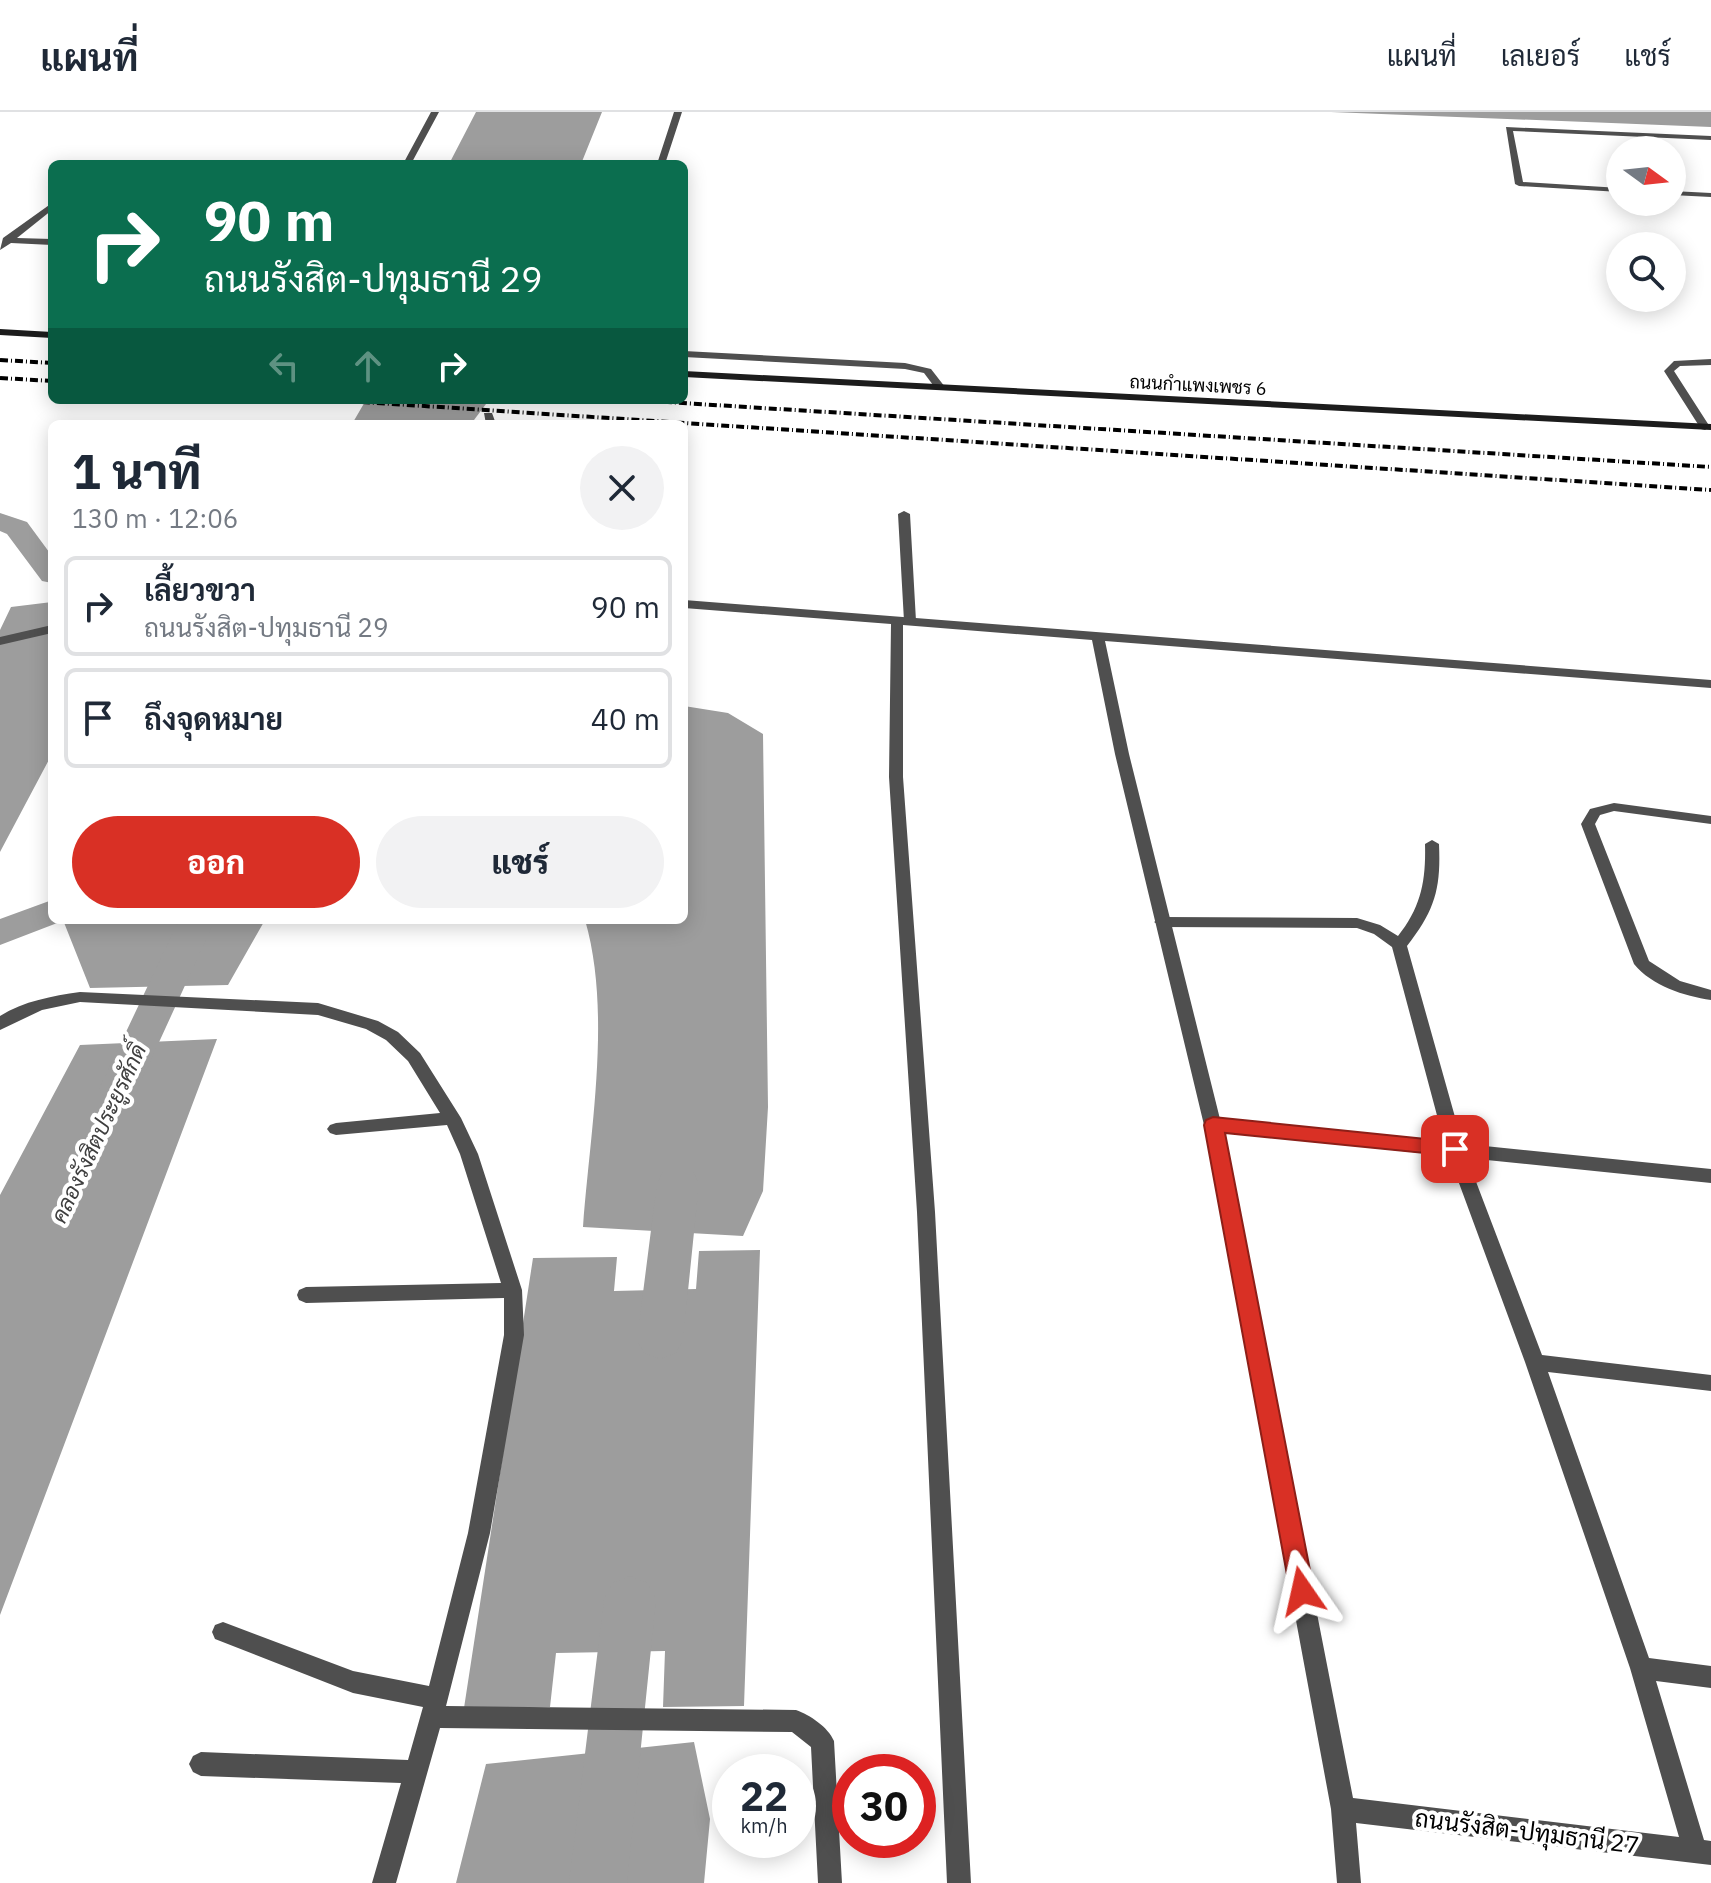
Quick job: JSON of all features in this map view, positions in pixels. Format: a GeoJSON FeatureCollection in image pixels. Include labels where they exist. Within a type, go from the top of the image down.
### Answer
{"type":"FeatureCollection","features":[{"type":"Feature","properties":{"kind":"main road"},"geometry":{"type":"LineString","coordinates":[[0,332],[48,335]]}},
{"type":"Feature","properties":{"kind":"main road","name":"ถนนกำแพงเพชร 6"},"geometry":{"type":"LineString","coordinates":[[688,374],[1708,427]]}},
{"type":"Feature","properties":{"kind":"street"},"geometry":{"type":"LineString","coordinates":[[409,160],[435,112]]}},
{"type":"Feature","properties":{"kind":"street"},"geometry":{"type":"LineString","coordinates":[[662,160],[678,112]]}},
{"type":"Feature","properties":{"kind":"street"},"geometry":{"type":"LineString","coordinates":[[1606,189],[1519,184],[1509,129],[1666,136]]}},
{"type":"Feature","properties":{"kind":"street"},"geometry":{"type":"LineString","coordinates":[[1686,137],[1711,138]]}},
{"type":"Feature","properties":{"kind":"street"},"geometry":{"type":"LineString","coordinates":[[1686,194],[1711,195]]}},
{"type":"Feature","properties":{"kind":"street"},"geometry":{"type":"LineString","coordinates":[[0,247],[48,209]]}},
{"type":"Feature","properties":{"kind":"street"},"geometry":{"type":"LineString","coordinates":[[5,240],[48,242]]}},
{"type":"Feature","properties":{"kind":"street"},"geometry":{"type":"LineString","coordinates":[[688,354],[905,366],[927,371],[940,387]]}},
{"type":"Feature","properties":{"kind":"street"},"geometry":{"type":"LineString","coordinates":[[1708,427],[1669,371],[1677,363],[1711,362]]}},
{"type":"Feature","properties":{"kind":"street"},"geometry":{"type":"LineString","coordinates":[[904,514],[898,824],[926,1212],[959,1883]]}},
{"type":"Feature","properties":{"kind":"street"},"geometry":{"type":"LineString","coordinates":[[688,604],[1711,684]]}},
{"type":"Feature","properties":{"kind":"street"},"geometry":{"type":"LineString","coordinates":[[0,641],[48,630]]}},
{"type":"Feature","properties":{"kind":"street"},"geometry":{"type":"LineString","coordinates":[[1098,636],[1122,754],[1213,1125],[1343,1809],[1349,1883]]}},
{"type":"Feature","properties":{"kind":"street"},"geometry":{"type":"LineString","coordinates":[[1711,820],[1614,807],[1595,812],[1588,824],[1642,964],[1660,980],[1688,992],[1711,995]]}},
{"type":"Feature","properties":{"kind":"street"},"geometry":{"type":"LineString","coordinates":[[1399,945],[1426,912],[1433,880],[1432,844]]}},
{"type":"Feature","properties":{"kind":"street"},"geometry":{"type":"LineString","coordinates":[[1162,922],[1357,923],[1375,927],[1399,945],[1455,1149],[1535,1362],[1703,1852]]}},
{"type":"Feature","properties":{"kind":"street"},"geometry":{"type":"LineString","coordinates":[[0,1024],[42,1003],[80,997],[318,1009],[372,1025],[392,1036],[414,1057],[452,1118],[469,1154],[513,1290],[514,1335],[479,1533],[435,1708],[384,1883]]}},
{"type":"Feature","properties":{"kind":"street"},"geometry":{"type":"LineString","coordinates":[[336,1129],[452,1118]]}},
{"type":"Feature","properties":{"kind":"street"},"geometry":{"type":"LineString","coordinates":[[1213,1125],[1711,1176]]}},
{"type":"Feature","properties":{"kind":"street"},"geometry":{"type":"LineString","coordinates":[[306,1295],[513,1290]]}},
{"type":"Feature","properties":{"kind":"street"},"geometry":{"type":"LineString","coordinates":[[1535,1362],[1711,1383]]}},
{"type":"Feature","properties":{"kind":"street"},"geometry":{"type":"LineString","coordinates":[[223,1632],[353,1682],[435,1708],[524,1716],[796,1721],[822,1741],[830,1883]]}},
{"type":"Feature","properties":{"kind":"street"},"geometry":{"type":"LineString","coordinates":[[1641,1668],[1711,1677]]}},
{"type":"Feature","properties":{"kind":"street"},"geometry":{"type":"LineString","coordinates":[[201,1764],[416,1772]]}},
{"type":"Feature","properties":{"kind":"street","name":"ถนนรังสิต-ปทุมธานี 27"},"geometry":{"type":"LineString","coordinates":[[1343,1809],[1703,1852]]}},
{"type":"Feature","properties":{"kind":"water"},"geometry":{"type":"Polygon","coordinates":[[[476,112],[602,112],[583,160],[451,160],[476,112]]]}},
{"type":"Feature","properties":{"kind":"water"},"geometry":{"type":"Polygon","coordinates":[[[1331,112],[1711,112],[1711,127],[1331,112]]]}},
{"type":"Feature","properties":{"kind":"water"},"geometry":{"type":"Polygon","coordinates":[[[364,404],[486,404],[474,420],[354,420],[364,404]]]}},
{"type":"Feature","properties":{"kind":"water"},"geometry":{"type":"Polygon","coordinates":[[[48,602],[48,762],[0,852],[0,630],[11,607],[48,602]]]}},
{"type":"Feature","properties":{"kind":"water"},"geometry":{"type":"Polygon","coordinates":[[[688,707],[728,713],[763,734],[768,1107],[763,1191],[743,1236],[583,1227],[597,1072],[597,994],[586,924],[688,924],[688,707]]]}},
{"type":"Feature","properties":{"kind":"water"},"geometry":{"type":"Polygon","coordinates":[[[65,924],[263,924],[228,985],[90,988],[65,924]]]}},
{"type":"Feature","properties":{"kind":"water"},"geometry":{"type":"Polygon","coordinates":[[[217,1039],[0,1615],[0,1195],[80,1045],[217,1039]]]}},
{"type":"Feature","properties":{"kind":"water"},"geometry":{"type":"Polygon","coordinates":[[[760,1250],[744,1706],[663,1707],[665,1651],[556,1653],[550,1707],[464,1708],[533,1258],[617,1257],[614,1291],[696,1289],[699,1251],[760,1250]]]}},
{"type":"Feature","properties":{"kind":"water"},"geometry":{"type":"Polygon","coordinates":[[[694,1742],[710,1819],[704,1883],[456,1883],[486,1764],[694,1742]]]}},
{"type":"Feature","properties":{"kind":"waterway"},"geometry":{"type":"LineString","coordinates":[[0,521],[17,528],[48,570]]}},
{"type":"Feature","properties":{"kind":"waterway"},"geometry":{"type":"LineString","coordinates":[[0,933],[48,914]]}},
{"type":"Feature","properties":{"kind":"waterway","name":"คลองรังสิตประยูรศักดิ์"},"geometry":{"type":"LineString","coordinates":[[119,1089],[195,924]]}},
{"type":"Feature","properties":{"kind":"waterway"},"geometry":{"type":"LineString","coordinates":[[660,1340],[678,1183]]}},
{"type":"Feature","properties":{"kind":"waterway"},"geometry":{"type":"LineString","coordinates":[[598,1883],[630,1600]]}},
{"type":"Feature","properties":{"kind":"railway"},"geometry":{"type":"LineString","coordinates":[[0,360],[48,363]]}},
{"type":"Feature","properties":{"kind":"railway"},"geometry":{"type":"LineString","coordinates":[[0,378],[48,381]]}},
{"type":"Feature","properties":{"kind":"railway"},"geometry":{"type":"LineString","coordinates":[[688,403],[1711,467]]}},
{"type":"Feature","properties":{"kind":"railway"},"geometry":{"type":"LineString","coordinates":[[393,404],[638,420]]}},
{"type":"Feature","properties":{"kind":"railway"},"geometry":{"type":"LineString","coordinates":[[688,423],[1711,490]]}},
{"type":"Feature","properties":{"kind":"route"},"geometry":{"type":"LineString","coordinates":[[1302,1591],[1213,1125],[1455,1149]]}}]}
